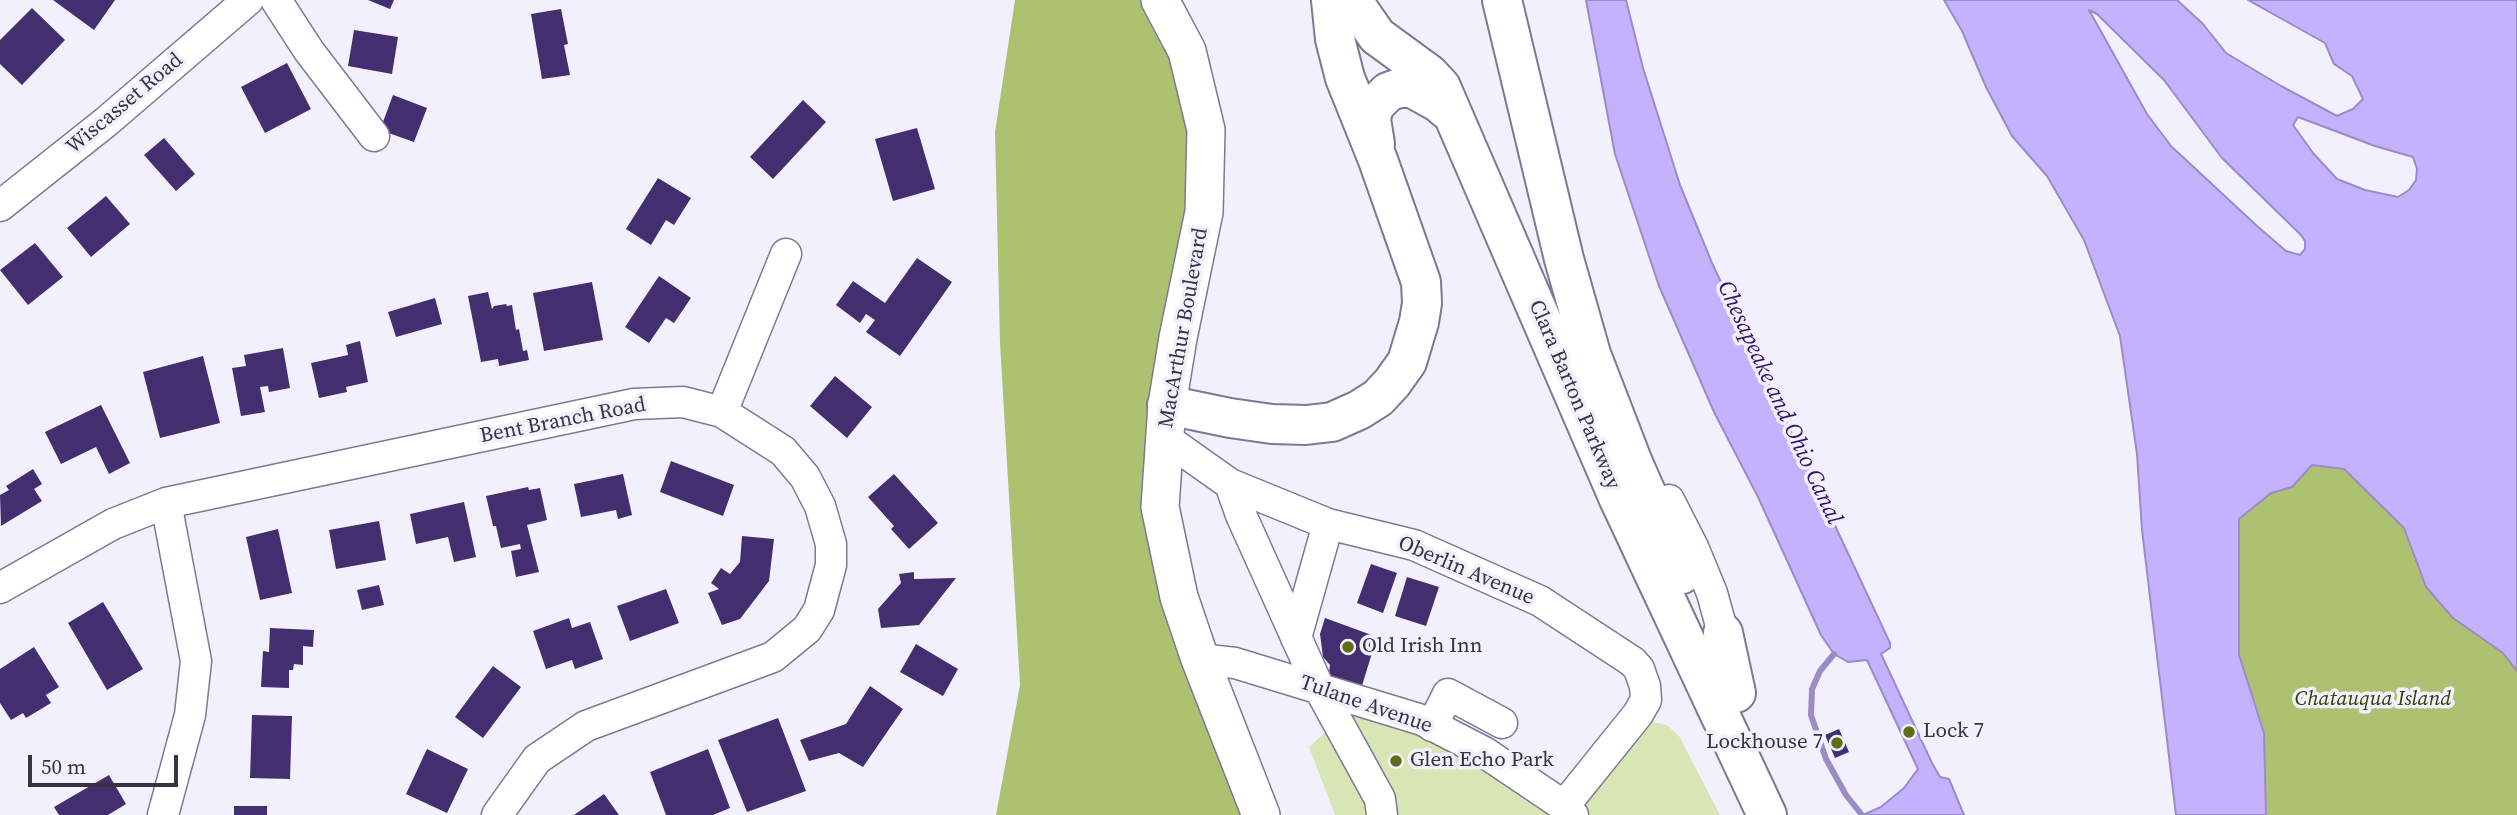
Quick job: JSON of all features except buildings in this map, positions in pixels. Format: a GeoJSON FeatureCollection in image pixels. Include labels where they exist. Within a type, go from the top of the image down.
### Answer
{"type":"FeatureCollection","features":[{"type":"Feature","properties":{"kind":"highway"},"geometry":{"type":"LineString","coordinates":[[1166,421],[1230,418],[1272,424],[1306,425],[1332,422],[1378,398],[1406,362],[1414,343],[1422,303],[1421,282],[1342,68],[1335,39],[1331,0]]}},
{"type":"Feature","properties":{"kind":"highway","name":"Clara Barton Parkway"},"geometry":{"type":"LineString","coordinates":[[1352,0],[1377,36],[1429,74],[1441,87],[1618,497],[1767,815]]}},
{"type":"Feature","properties":{"kind":"highway","name":"Clara Barton Parkway"},"geometry":{"type":"LineString","coordinates":[[1502,0],[1564,259],[1591,354],[1633,463],[1792,815]]}},
{"type":"Feature","properties":{"kind":"highway"},"geometry":{"type":"LineString","coordinates":[[1378,160],[1371,119],[1374,106],[1388,92],[1399,88],[1412,88],[1439,103],[1453,116]]}},
{"type":"Feature","properties":{"kind":"highway"},"geometry":{"type":"LineString","coordinates":[[1591,354],[1637,450],[1670,500]]}},
{"type":"Feature","properties":{"kind":"highway"},"geometry":{"type":"LineString","coordinates":[[1724,632],[1736,693]]}},
{"type":"Feature","properties":{"kind":"main road","name":"MacArthur Boulevard"},"geometry":{"type":"LineString","coordinates":[[1160,0],[1187,51],[1206,130],[1204,212],[1178,338],[1166,421],[1160,508],[1179,597],[1200,659],[1261,815]]}},
{"type":"Feature","properties":{"kind":"street","name":"Wiscasset Road"},"geometry":{"type":"LineString","coordinates":[[0,206],[106,122],[248,0]]}},
{"type":"Feature","properties":{"kind":"street"},"geometry":{"type":"LineString","coordinates":[[276,0],[315,60],[374,136]]}},
{"type":"Feature","properties":{"kind":"street"},"geometry":{"type":"LineString","coordinates":[[722,412],[786,254]]}},
{"type":"Feature","properties":{"kind":"street","name":"Bent Branch Road"},"geometry":{"type":"LineString","coordinates":[[0,589],[113,524],[166,503],[634,404],[682,402],[722,412],[783,452],[805,477],[820,506],[831,544],[831,565],[819,610],[807,629],[773,657],[586,726],[537,759],[497,815]]}},
{"type":"Feature","properties":{"kind":"street","name":"Oberlin Avenue"},"geometry":{"type":"LineString","coordinates":[[1166,421],[1230,484],[1328,524],[1414,545],[1540,601],[1633,662],[1639,669],[1646,700],[1638,714]]}},
{"type":"Feature","properties":{"kind":"street"},"geometry":{"type":"LineString","coordinates":[[1230,484],[1241,516],[1319,688],[1380,799],[1382,815]]}},
{"type":"Feature","properties":{"kind":"street"},"geometry":{"type":"LineString","coordinates":[[1670,500],[1712,593],[1724,632]]}},
{"type":"Feature","properties":{"kind":"street"},"geometry":{"type":"LineString","coordinates":[[163,815],[190,715],[196,661],[166,503]]}},
{"type":"Feature","properties":{"kind":"street"},"geometry":{"type":"LineString","coordinates":[[1296,638],[1328,524]]}},
{"type":"Feature","properties":{"kind":"street","name":"Tulane Avenue"},"geometry":{"type":"LineString","coordinates":[[1200,659],[1235,663],[1422,720],[1484,752],[1569,811],[1638,714]]}},
{"type":"Feature","properties":{"kind":"street"},"geometry":{"type":"LineString","coordinates":[[1432,726],[1448,694],[1502,723]]}},
{"type":"Feature","properties":{"kind":"green space"},"geometry":{"type":"Polygon","coordinates":[[[1015,0],[1160,0],[1206,130],[1160,507],[1261,815],[996,815],[1020,685],[1000,343],[995,132],[1015,0]]]}},
{"type":"Feature","properties":{"kind":"green space","name":"Chatauqua Island"},"geometry":{"type":"Polygon","coordinates":[[[2312,465],[2344,469],[2404,528],[2426,587],[2453,618],[2503,653],[2517,671],[2517,815],[2266,815],[2264,733],[2239,655],[2239,519],[2271,493],[2292,487],[2312,465]]]}},
{"type":"Feature","properties":{"kind":"green space","name":"Glen Echo Park"},"geometry":{"type":"Polygon","coordinates":[[[1352,708],[1452,748],[1554,815],[1335,815],[1309,747],[1352,708]]]}},
{"type":"Feature","properties":{"kind":"green space","name":"Glen Echo Park"},"geometry":{"type":"Polygon","coordinates":[[[1647,721],[1667,725],[1679,736],[1720,815],[1568,815],[1647,721]]]}},
{"type":"Feature","properties":{"kind":"shaded area"},"geometry":{"type":"Polygon","coordinates":[[[1586,0],[1626,0],[1643,68],[1680,185],[1712,263],[1890,643],[1890,648],[1881,654],[1932,763],[1940,777],[1949,779],[1964,815],[1863,815],[1881,807],[1904,788],[1918,769],[1867,660],[1848,662],[1834,654],[1821,635],[1758,497],[1714,412],[1659,286],[1615,154],[1586,0]]]}},
{"type":"Feature","properties":{"kind":"shaded area"},"geometry":{"type":"Polygon","coordinates":[[[1944,0],[2177,0],[2203,24],[2226,53],[2337,116],[2353,109],[2363,99],[2352,76],[2334,64],[2325,43],[2248,0],[2517,0],[2517,671],[2503,653],[2453,618],[2426,587],[2404,528],[2344,469],[2312,465],[2292,487],[2271,493],[2239,519],[2239,655],[2264,733],[2266,815],[2176,815],[2142,530],[2137,454],[2120,336],[2084,240],[2047,176],[2012,136],[1986,87],[1962,31],[1944,0]],[[2089,10],[2147,114],[2171,146],[2286,251],[2300,255],[2305,249],[2305,241],[2300,234],[2222,158],[2164,80],[2097,14],[2089,10]],[[2298,117],[2293,125],[2313,153],[2337,179],[2365,190],[2398,197],[2409,190],[2416,180],[2417,169],[2413,157],[2298,117]]]}},
{"type":"Feature","properties":{"kind":"waterway"},"geometry":{"type":"LineString","coordinates":[[1834,654],[1820,671],[1812,689],[1811,715],[1826,759],[1846,795],[1862,815]]}},
{"type":"Feature","properties":{"kind":"place","name":"Old Irish Inn"},"geometry":{"type":"Point","coordinates":[1348,647]}},
{"type":"Feature","properties":{"kind":"place","name":"Lock 7"},"geometry":{"type":"Point","coordinates":[1909,732]}},
{"type":"Feature","properties":{"kind":"place","name":"Lockhouse 7"},"geometry":{"type":"Point","coordinates":[1837,743]}},
{"type":"Feature","properties":{"kind":"place","name":"Glen Echo Park"},"geometry":{"type":"Point","coordinates":[1396,761]}},
{"type":"Feature","properties":{"kind":"water label","name":"Chesapeake and Ohio Canal"},"geometry":{"type":"Point","coordinates":[1779,403]}}]}
